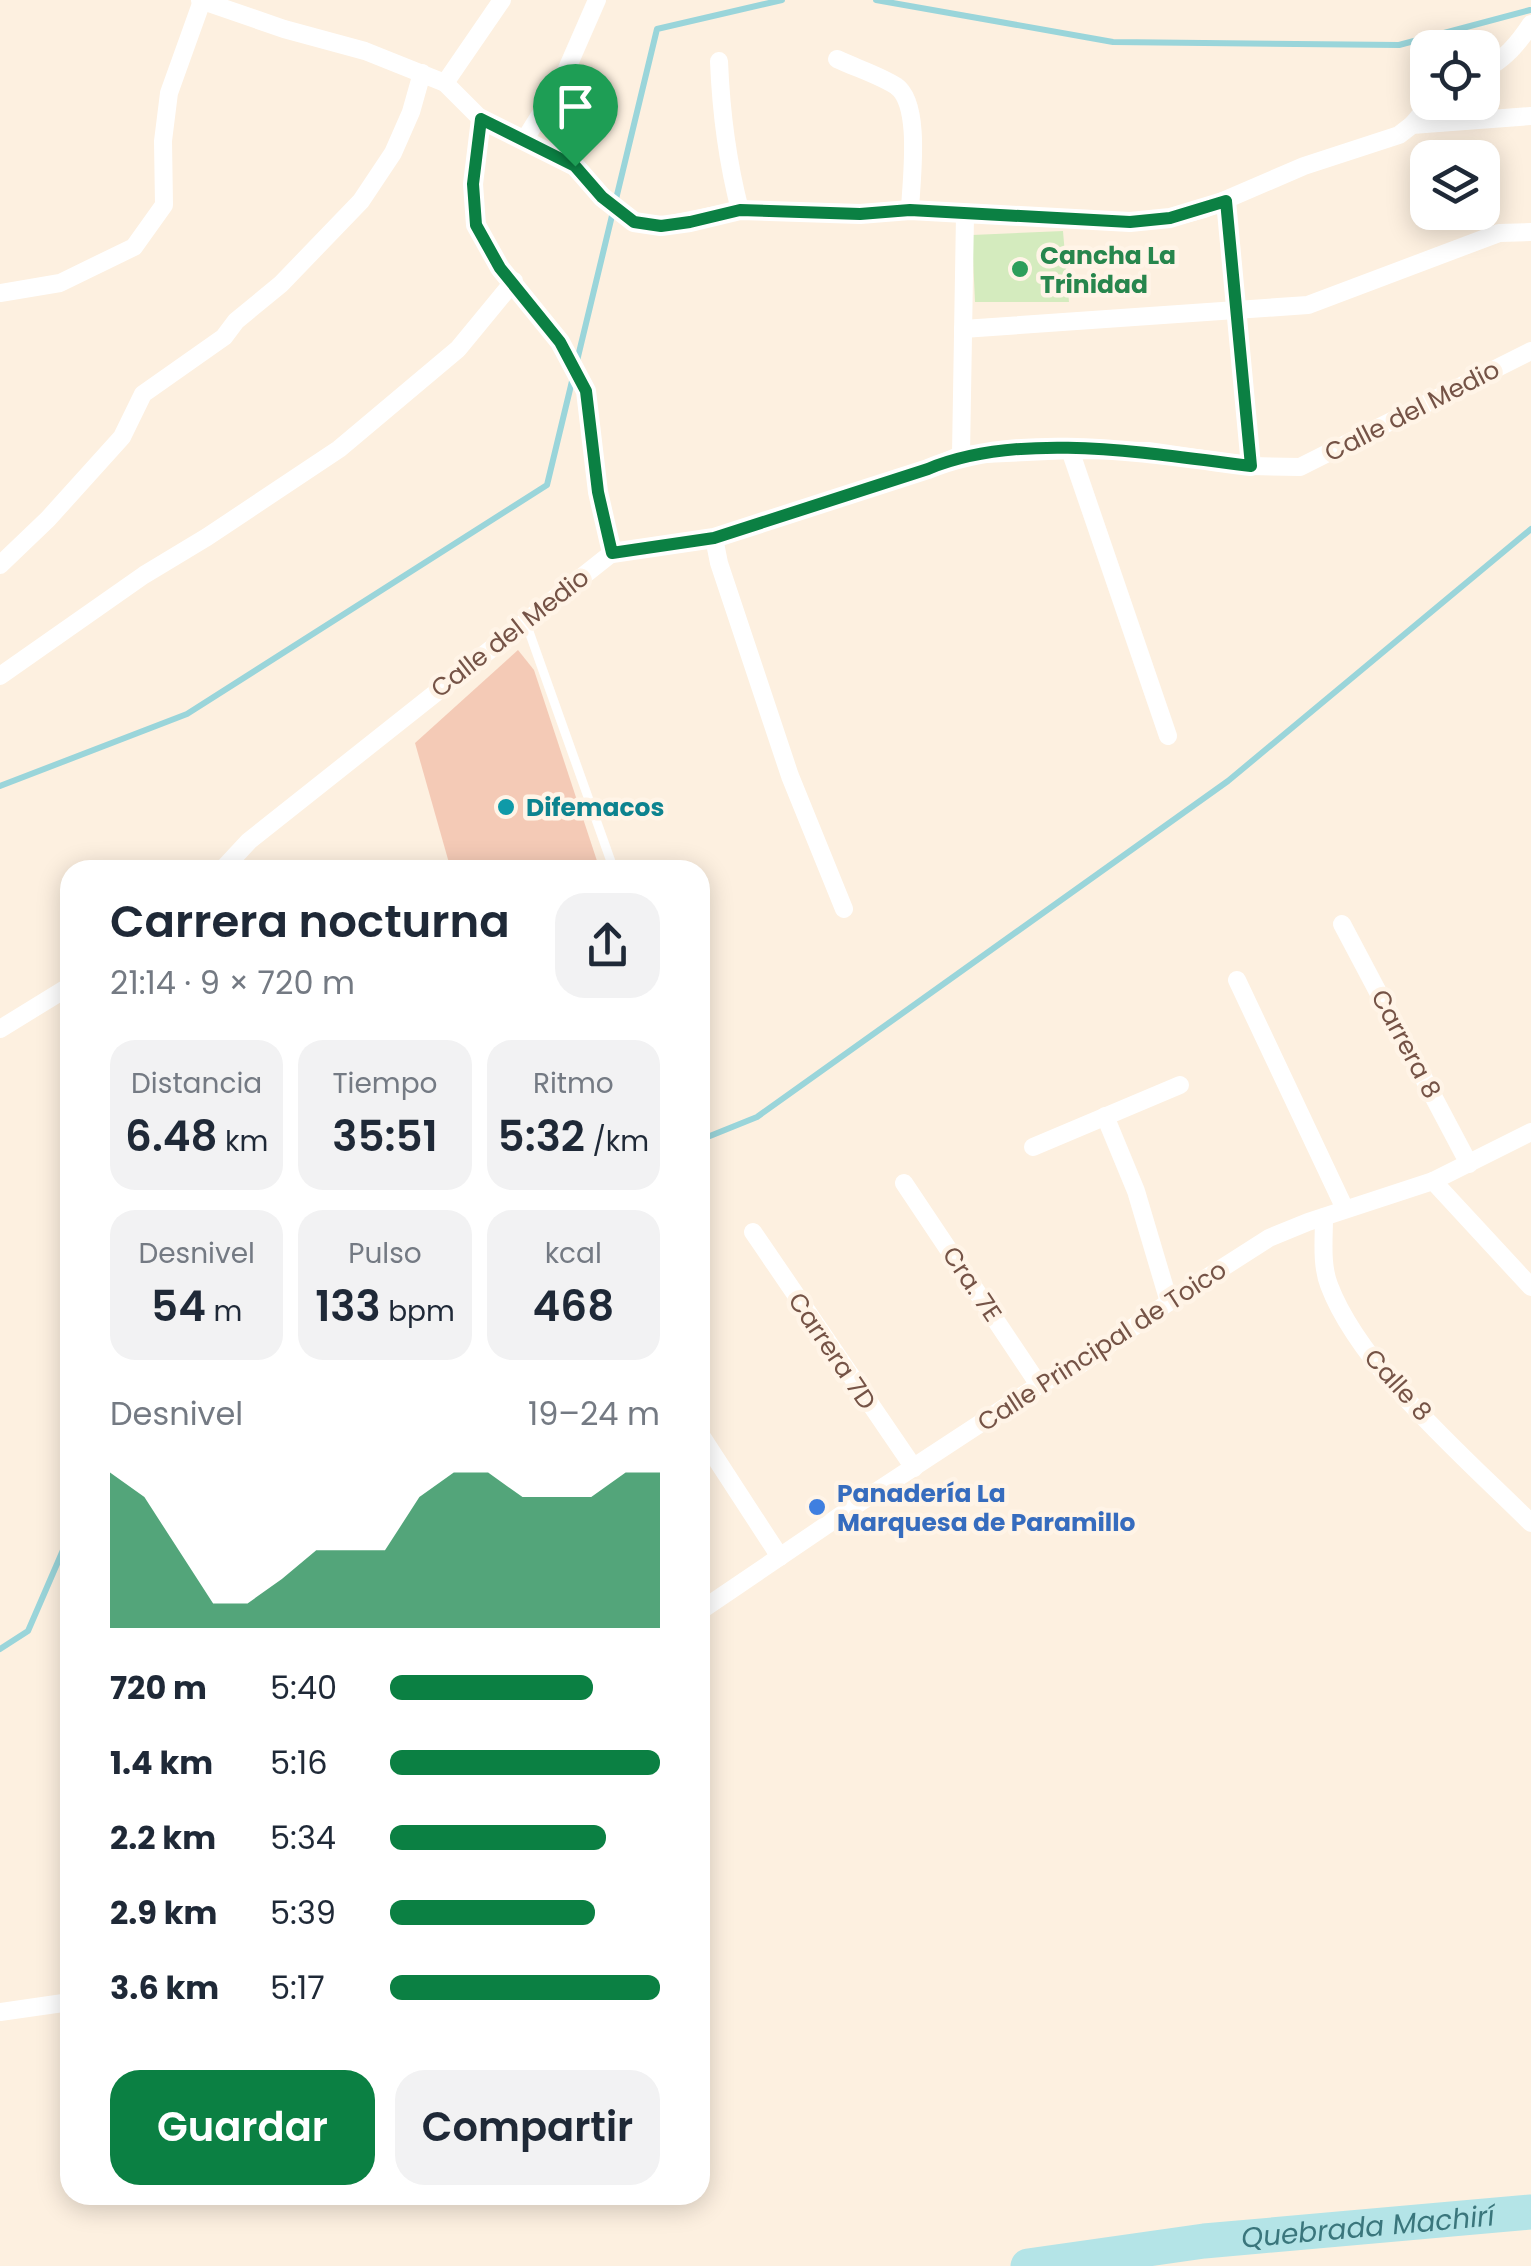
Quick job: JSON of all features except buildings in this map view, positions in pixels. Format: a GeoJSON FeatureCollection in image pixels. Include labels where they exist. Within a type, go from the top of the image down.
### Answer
{"type":"FeatureCollection","features":[{"type":"Feature","properties":{"kind":"street"},"geometry":{"type":"LineString","coordinates":[[0,292],[60,283],[134,247],[164,205],[162,141],[169,93],[201,0],[284,29],[348,45],[445,83],[481,119],[575,166],[602,197],[634,222],[661,226],[740,210],[860,214],[910,210],[1130,222],[1170,218],[1226,201],[1304,166],[1399,135],[1416,120]]}},
{"type":"Feature","properties":{"kind":"street"},"geometry":{"type":"LineString","coordinates":[[445,83],[502,0]]}},
{"type":"Feature","properties":{"kind":"street"},"geometry":{"type":"LineString","coordinates":[[526,139],[562,80],[596,0]]}},
{"type":"Feature","properties":{"kind":"street"},"geometry":{"type":"LineString","coordinates":[[1500,60],[1531,24]]}},
{"type":"Feature","properties":{"kind":"street"},"geometry":{"type":"LineString","coordinates":[[837,59],[898,87],[908,100],[912,118],[910,210]]}},
{"type":"Feature","properties":{"kind":"street"},"geometry":{"type":"LineString","coordinates":[[719,61],[724,134],[740,210]]}},
{"type":"Feature","properties":{"kind":"street"},"geometry":{"type":"LineString","coordinates":[[0,565],[48,519],[122,437],[143,394],[224,337],[236,321],[282,284],[361,200],[394,153],[412,112],[422,73]]}},
{"type":"Feature","properties":{"kind":"street"},"geometry":{"type":"LineString","coordinates":[[1412,125],[1531,116]]}},
{"type":"Feature","properties":{"kind":"street"},"geometry":{"type":"LineString","coordinates":[[481,119],[473,184],[476,225],[500,268],[560,342],[586,391],[598,492],[612,553]]}},
{"type":"Feature","properties":{"kind":"street"},"geometry":{"type":"LineString","coordinates":[[1226,201],[1251,466]]}},
{"type":"Feature","properties":{"kind":"street"},"geometry":{"type":"LineString","coordinates":[[960,456],[965,215]]}},
{"type":"Feature","properties":{"kind":"street"},"geometry":{"type":"LineString","coordinates":[[963,329],[1308,305],[1500,233],[1531,232]]}},
{"type":"Feature","properties":{"kind":"street"},"geometry":{"type":"LineString","coordinates":[[0,676],[144,575],[339,449],[458,348],[514,281]]}},
{"type":"Feature","properties":{"kind":"street","name":"Calle del Medio"},"geometry":{"type":"LineString","coordinates":[[231,860],[249,840],[612,553],[714,538],[960,456],[1070,450],[1148,451],[1251,466],[1300,468],[1531,351]]}},
{"type":"Feature","properties":{"kind":"street"},"geometry":{"type":"LineString","coordinates":[[1070,450],[1168,736]]}},
{"type":"Feature","properties":{"kind":"street"},"geometry":{"type":"LineString","coordinates":[[714,538],[719,564],[790,776],[844,909]]}},
{"type":"Feature","properties":{"kind":"street","name":"Carrera 8"},"geometry":{"type":"LineString","coordinates":[[1342,924],[1469,1164]]}},
{"type":"Feature","properties":{"kind":"street"},"geometry":{"type":"LineString","coordinates":[[1238,980],[1346,1209]]}},
{"type":"Feature","properties":{"kind":"street"},"geometry":{"type":"LineString","coordinates":[[0,1029],[60,992]]}},
{"type":"Feature","properties":{"kind":"street"},"geometry":{"type":"LineString","coordinates":[[1033,1148],[1180,1085]]}},
{"type":"Feature","properties":{"kind":"street"},"geometry":{"type":"LineString","coordinates":[[1105,1116],[1136,1190],[1168,1302]]}},
{"type":"Feature","properties":{"kind":"street","name":"Calle Principal de Toico"},"geometry":{"type":"LineString","coordinates":[[710,1604],[1039,1385],[1081,1364],[1168,1302],[1269,1238],[1433,1181],[1531,1132]]}},
{"type":"Feature","properties":{"kind":"street"},"geometry":{"type":"LineString","coordinates":[[1433,1181],[1531,1287]]}},
{"type":"Feature","properties":{"kind":"street","name":"Cra. 7E"},"geometry":{"type":"LineString","coordinates":[[904,1183],[1039,1385]]}},
{"type":"Feature","properties":{"kind":"street","name":"Calle 8"},"geometry":{"type":"LineString","coordinates":[[1324,1217],[1324,1259],[1329,1285],[1362,1346],[1443,1436],[1531,1523]]}},
{"type":"Feature","properties":{"kind":"street","name":"Carrera 7D"},"geometry":{"type":"LineString","coordinates":[[753,1232],[914,1468]]}},
{"type":"Feature","properties":{"kind":"street"},"geometry":{"type":"LineString","coordinates":[[710,1449],[780,1557]]}},
{"type":"Feature","properties":{"kind":"street"},"geometry":{"type":"LineString","coordinates":[[0,2012],[60,2003]]}},
{"type":"Feature","properties":{"kind":"lane"},"geometry":{"type":"LineString","coordinates":[[525,620],[610,860]]}},
{"type":"Feature","properties":{"kind":"green space","name":"Cancha La Trinidad"},"geometry":{"type":"Polygon","coordinates":[[[1063,231],[1069,302],[975,302],[972,235],[1063,231]]]}},
{"type":"Feature","properties":{"kind":"waterway"},"geometry":{"type":"LineString","coordinates":[[576,365],[657,29],[782,0]]}},
{"type":"Feature","properties":{"kind":"waterway"},"geometry":{"type":"LineString","coordinates":[[876,0],[1113,42],[1399,45],[1530,10]]}},
{"type":"Feature","properties":{"kind":"waterway"},"geometry":{"type":"LineString","coordinates":[[0,786],[187,714],[547,485],[573,377]]}},
{"type":"Feature","properties":{"kind":"waterway"},"geometry":{"type":"LineString","coordinates":[[710,1136],[757,1117],[1228,781],[1531,529]]}},
{"type":"Feature","properties":{"kind":"waterway"},"geometry":{"type":"LineString","coordinates":[[0,1649],[28,1631],[60,1557]]}},
{"type":"Feature","properties":{"kind":"waterway","name":"Quebrada Machirí"},"geometry":{"type":"LineString","coordinates":[[1028,2266],[1204,2241],[1531,2212]]}},
{"type":"Feature","properties":{"kind":"place","name":"Cancha La Trinidad"},"geometry":{"type":"Point","coordinates":[1020,269]}},
{"type":"Feature","properties":{"kind":"place","name":"Difemacos"},"geometry":{"type":"Point","coordinates":[506,807]}},
{"type":"Feature","properties":{"kind":"place","name":"Panadería La Marquesa de Paramillo"},"geometry":{"type":"Point","coordinates":[817,1507]}},
{"type":"Feature","properties":{"kind":"route"},"geometry":{"type":"LineString","coordinates":[[481,119],[575,166],[602,197],[634,222],[661,226],[740,210],[860,214],[910,210],[1130,222],[1170,218],[1226,201],[1251,466],[1148,451],[1030,450],[960,456],[714,538],[612,553],[598,492],[586,391],[560,342],[500,268],[476,225],[473,184],[481,119]]}}]}
